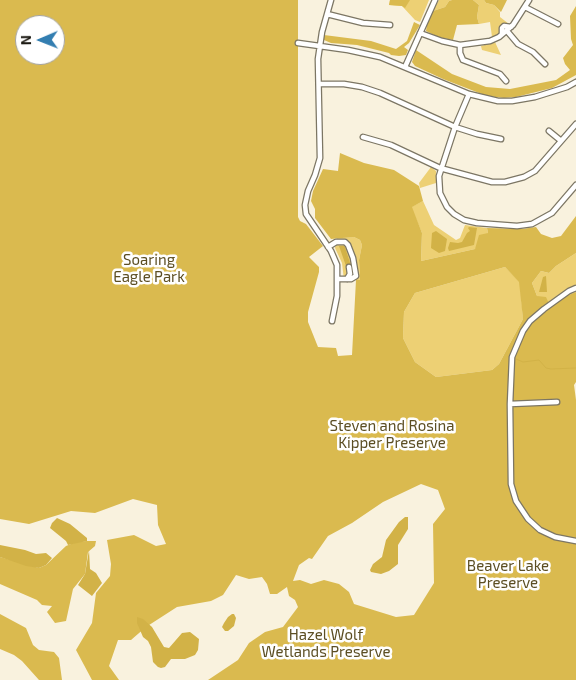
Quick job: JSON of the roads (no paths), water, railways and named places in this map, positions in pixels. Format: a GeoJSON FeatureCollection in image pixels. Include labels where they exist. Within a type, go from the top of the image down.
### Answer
{"type":"FeatureCollection","features":[{"type":"Feature","properties":{"kind":"street"},"geometry":{"type":"LineString","coordinates":[[331,0],[319,46],[320,158],[316,175],[306,197],[306,214],[335,258],[338,279],[335,312],[332,321]]}},
{"type":"Feature","properties":{"kind":"street"},"geometry":{"type":"LineString","coordinates":[[405,67],[435,0]]}},
{"type":"Feature","properties":{"kind":"street"},"geometry":{"type":"LineString","coordinates":[[420,33],[460,45],[490,41],[511,27],[529,0]]}},
{"type":"Feature","properties":{"kind":"street"},"geometry":{"type":"LineString","coordinates":[[525,7],[558,24]]}},
{"type":"Feature","properties":{"kind":"street"},"geometry":{"type":"LineString","coordinates":[[327,14],[357,22],[390,26]]}},
{"type":"Feature","properties":{"kind":"street"},"geometry":{"type":"LineString","coordinates":[[502,34],[504,26],[511,27]]}},
{"type":"Feature","properties":{"kind":"street"},"geometry":{"type":"LineString","coordinates":[[507,31],[518,44],[536,55],[545,64]]}},
{"type":"Feature","properties":{"kind":"street"},"geometry":{"type":"LineString","coordinates":[[298,43],[369,54],[469,94],[490,100],[512,101],[549,93],[576,82]]}},
{"type":"Feature","properties":{"kind":"street"},"geometry":{"type":"LineString","coordinates":[[460,45],[460,53],[463,60],[500,74],[506,81]]}},
{"type":"Feature","properties":{"kind":"street"},"geometry":{"type":"LineString","coordinates":[[319,84],[352,85],[369,89],[455,128],[502,139]]}},
{"type":"Feature","properties":{"kind":"street"},"geometry":{"type":"LineString","coordinates":[[469,94],[440,168],[438,180],[440,193],[447,207],[464,220],[478,223],[522,226],[532,224],[547,217],[576,185]]}},
{"type":"Feature","properties":{"kind":"street"},"geometry":{"type":"LineString","coordinates":[[363,137],[391,145],[440,168],[492,182],[512,181],[535,171],[560,140],[576,124]]}},
{"type":"Feature","properties":{"kind":"street"},"geometry":{"type":"LineString","coordinates":[[549,131],[560,140]]}},
{"type":"Feature","properties":{"kind":"street"},"geometry":{"type":"LineString","coordinates":[[328,247],[336,242],[345,242],[348,244],[354,258],[356,272],[354,278],[338,279]]}},
{"type":"Feature","properties":{"kind":"street"},"geometry":{"type":"LineString","coordinates":[[347,279],[350,274],[349,267]]}},
{"type":"Feature","properties":{"kind":"street"},"geometry":{"type":"LineString","coordinates":[[576,288],[544,309],[526,326],[512,357],[510,404],[511,483],[516,501],[528,519],[540,530],[555,537],[576,541]]}},
{"type":"Feature","properties":{"kind":"street"},"geometry":{"type":"LineString","coordinates":[[510,404],[558,402]]}},
{"type":"Feature","properties":{"kind":"waterway"},"geometry":{"type":"LineString","coordinates":[[516,359],[523,362],[539,360],[546,368],[551,369],[576,368]]}},
{"type":"Feature","properties":{"kind":"park label","name":"Soaring Eagle Park"},"geometry":{"type":"Point","coordinates":[149,268]}},
{"type":"Feature","properties":{"kind":"park label","name":"Steven and Rosina Kipper Preserve"},"geometry":{"type":"Point","coordinates":[392,434]}},
{"type":"Feature","properties":{"kind":"park label","name":"Beaver Lake Preserve"},"geometry":{"type":"Point","coordinates":[508,574]}},
{"type":"Feature","properties":{"kind":"park label","name":"Hazel Wolf Wetlands Preserve"},"geometry":{"type":"Point","coordinates":[326,644]}}]}
